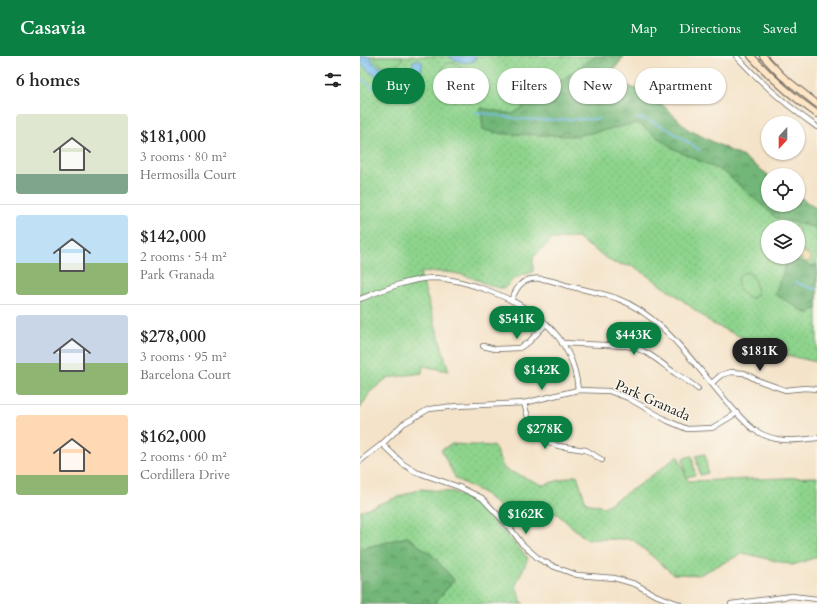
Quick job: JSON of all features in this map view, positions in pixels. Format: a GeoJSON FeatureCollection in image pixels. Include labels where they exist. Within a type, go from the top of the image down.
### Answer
{"type":"FeatureCollection","features":[{"type":"Feature","properties":{"kind":"street"},"geometry":{"type":"LineString","coordinates":[[736,56],[763,85],[784,103],[817,127]]}},
{"type":"Feature","properties":{"kind":"street"},"geometry":{"type":"LineString","coordinates":[[751,56],[789,93],[817,114]]}},
{"type":"Feature","properties":{"kind":"street"},"geometry":{"type":"LineString","coordinates":[[763,56],[782,76],[817,104]]}},
{"type":"Feature","properties":{"kind":"street"},"geometry":{"type":"LineString","coordinates":[[360,299],[406,282],[433,278],[454,280],[498,294],[535,314],[558,335],[568,351],[574,365],[578,390]]}},
{"type":"Feature","properties":{"kind":"street"},"geometry":{"type":"LineString","coordinates":[[511,300],[520,285],[527,280],[537,278],[551,280],[616,298],[646,313],[662,328],[737,413],[754,430],[773,439],[792,441],[817,438]]}},
{"type":"Feature","properties":{"kind":"street"},"geometry":{"type":"LineString","coordinates":[[483,346],[495,349],[519,348],[530,342],[546,324]]}},
{"type":"Feature","properties":{"kind":"street"},"geometry":{"type":"LineString","coordinates":[[562,343],[635,347],[649,353],[698,388]]}},
{"type":"Feature","properties":{"kind":"street"},"geometry":{"type":"LineString","coordinates":[[712,383],[722,375],[732,372],[744,374],[756,380],[785,390],[805,388],[817,389]]}},
{"type":"Feature","properties":{"kind":"street","name":"Park Granada"},"geometry":{"type":"LineString","coordinates":[[360,461],[382,444],[403,424],[429,409],[456,406],[524,403],[578,390],[609,391],[628,398],[668,421],[687,429],[712,428],[737,413]]}},
{"type":"Feature","properties":{"kind":"street"},"geometry":{"type":"LineString","coordinates":[[524,403],[531,428],[542,439],[558,446],[586,450],[602,460]]}},
{"type":"Feature","properties":{"kind":"street"},"geometry":{"type":"LineString","coordinates":[[382,444],[403,464],[416,472],[459,487],[482,498],[511,529],[522,544],[539,559],[577,575],[614,578],[636,584],[655,595],[679,604]]}},
{"type":"Feature","properties":{"kind":"street"},"geometry":{"type":"LineString","coordinates":[[731,604],[792,596],[817,599]]}},
{"type":"Feature","properties":{"kind":"green space"},"geometry":{"type":"Polygon","coordinates":[[[360,56],[624,56],[615,68],[569,68],[569,104],[627,104],[627,86],[635,89],[635,104],[662,104],[689,130],[745,158],[761,170],[761,212],[805,212],[805,201],[817,209],[817,362],[776,353],[713,324],[677,296],[635,267],[614,263],[577,238],[552,239],[533,258],[533,272],[514,279],[503,288],[498,288],[455,273],[420,273],[449,371],[423,366],[422,373],[387,378],[370,392],[360,409],[360,56]]]}},
{"type":"Feature","properties":{"kind":"green space"},"geometry":{"type":"Polygon","coordinates":[[[374,56],[401,56],[402,60],[398,64],[384,65],[379,63],[374,56]]]}},
{"type":"Feature","properties":{"kind":"green space"},"geometry":{"type":"Polygon","coordinates":[[[596,56],[624,56],[615,68],[579,68],[596,56]]]}},
{"type":"Feature","properties":{"kind":"green space"},"geometry":{"type":"Polygon","coordinates":[[[452,63],[462,68],[443,68],[445,65],[452,63]]]}},
{"type":"Feature","properties":{"kind":"green space"},"geometry":{"type":"Polygon","coordinates":[[[569,75],[569,104],[627,104],[627,86],[635,89],[635,104],[662,104],[689,130],[745,158],[761,170],[761,204],[726,173],[674,149],[638,123],[576,136],[504,134],[483,130],[481,108],[513,114],[527,104],[561,104],[561,80],[569,75]]]}},
{"type":"Feature","properties":{"kind":"green space"},"geometry":{"type":"Polygon","coordinates":[[[805,201],[817,209],[817,228],[805,225],[805,220],[784,220],[776,218],[769,212],[805,212],[805,201]]]}},
{"type":"Feature","properties":{"kind":"green space"},"geometry":{"type":"Polygon","coordinates":[[[805,263],[812,266],[817,264],[817,309],[814,309],[808,314],[775,294],[786,264],[805,263]]]}},
{"type":"Feature","properties":{"kind":"green space"},"geometry":{"type":"Polygon","coordinates":[[[745,272],[751,274],[755,281],[757,293],[754,298],[747,297],[739,288],[739,277],[745,272]]]}},
{"type":"Feature","properties":{"kind":"green space"},"geometry":{"type":"Polygon","coordinates":[[[452,444],[494,446],[504,469],[543,485],[577,475],[586,503],[604,507],[639,485],[678,456],[688,481],[817,477],[817,557],[793,565],[743,553],[699,575],[673,574],[632,539],[586,539],[557,514],[518,502],[504,511],[485,494],[456,479],[441,450],[452,444]]]}},
{"type":"Feature","properties":{"kind":"green space"},"geometry":{"type":"Polygon","coordinates":[[[705,454],[708,473],[700,475],[696,456],[705,454]]]}},
{"type":"Feature","properties":{"kind":"green space"},"geometry":{"type":"Polygon","coordinates":[[[692,456],[695,475],[686,477],[683,458],[692,456]]]}},
{"type":"Feature","properties":{"kind":"green space"},"geometry":{"type":"Polygon","coordinates":[[[420,489],[454,492],[482,507],[528,558],[516,585],[521,602],[524,604],[434,604],[454,580],[432,555],[407,537],[360,549],[360,511],[420,489]]]}},
{"type":"Feature","properties":{"kind":"green space"},"geometry":{"type":"Polygon","coordinates":[[[407,537],[432,555],[454,580],[434,604],[360,604],[360,549],[407,537]]]}},
{"type":"Feature","properties":{"kind":"sand"},"geometry":{"type":"Polygon","coordinates":[[[805,252],[812,258],[810,261],[805,262],[805,252]]]}},
{"type":"Feature","properties":{"kind":"water"},"geometry":{"type":"Polygon","coordinates":[[[360,56],[370,56],[379,67],[382,68],[372,68],[372,73],[360,62],[360,56]]]}},
{"type":"Feature","properties":{"kind":"water"},"geometry":{"type":"Polygon","coordinates":[[[448,56],[476,56],[474,61],[467,63],[457,61],[448,56]]]}},
{"type":"Feature","properties":{"kind":"water"},"geometry":{"type":"Polygon","coordinates":[[[419,59],[422,62],[422,68],[410,68],[413,67],[413,61],[419,59]]]}},
{"type":"Feature","properties":{"kind":"water"},"geometry":{"type":"Polygon","coordinates":[[[401,67],[407,68],[386,68],[401,67]]]}},
{"type":"Feature","properties":{"kind":"waterway"},"geometry":{"type":"LineString","coordinates":[[360,76],[372,87]]}},
{"type":"Feature","properties":{"kind":"waterway"},"geometry":{"type":"LineString","coordinates":[[475,112],[519,119],[600,119]]}},
{"type":"Feature","properties":{"kind":"waterway"},"geometry":{"type":"LineString","coordinates":[[636,118],[644,119],[661,126],[700,150]]}},
{"type":"Feature","properties":{"kind":"waterway"},"geometry":{"type":"LineString","coordinates":[[795,282],[813,289],[817,289]]}}]}
